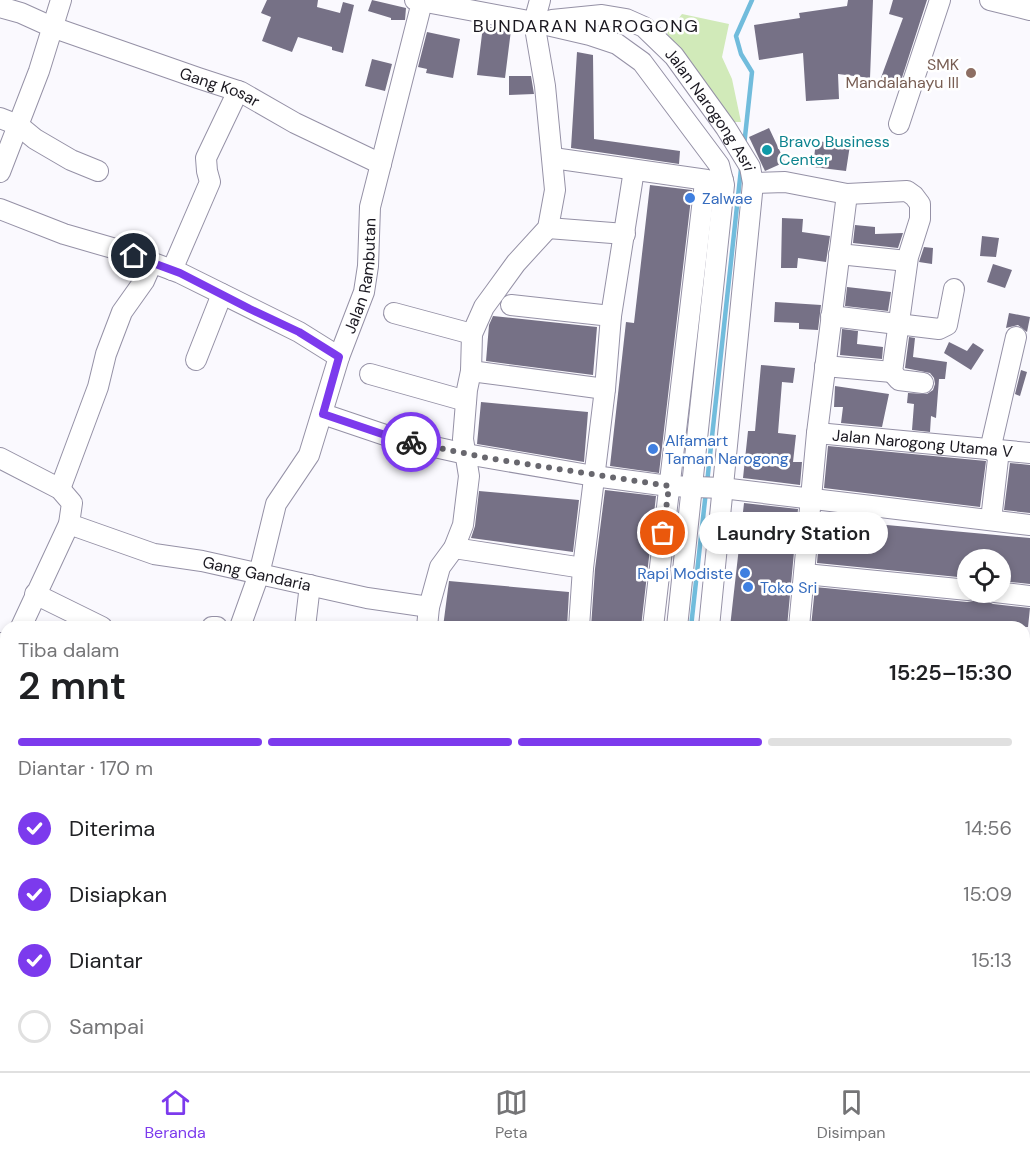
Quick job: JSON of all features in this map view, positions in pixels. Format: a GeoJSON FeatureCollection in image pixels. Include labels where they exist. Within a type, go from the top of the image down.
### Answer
{"type":"FeatureCollection","features":[{"type":"Feature","properties":{"kind":"street"},"geometry":{"type":"LineString","coordinates":[[0,172],[9,122],[39,71],[61,0]]}},
{"type":"Feature","properties":{"kind":"street"},"geometry":{"type":"LineString","coordinates":[[428,621],[440,567],[454,548],[463,525],[469,476],[463,439],[471,371],[472,334],[490,299],[516,263],[548,228],[555,190],[545,86],[534,22],[540,0]]}},
{"type":"Feature","properties":{"kind":"street"},"geometry":{"type":"LineString","coordinates":[[899,124],[940,0]]}},
{"type":"Feature","properties":{"kind":"street"},"geometry":{"type":"LineString","coordinates":[[990,0],[1030,10]]}},
{"type":"Feature","properties":{"kind":"street"},"geometry":{"type":"LineString","coordinates":[[419,1],[534,22]]}},
{"type":"Feature","properties":{"kind":"street","name":"Jalan Rambutan"},"geometry":{"type":"LineString","coordinates":[[242,621],[259,574],[276,504],[309,455],[339,357],[364,292],[368,266],[370,207],[419,1]]}},
{"type":"Feature","properties":{"kind":"street","name":"Gang Kosar"},"geometry":{"type":"LineString","coordinates":[[0,7],[238,91],[295,123],[381,164]]}},
{"type":"Feature","properties":{"kind":"street"},"geometry":{"type":"LineString","coordinates":[[605,39],[607,15]]}},
{"type":"Feature","properties":{"kind":"street","name":"Jalan Narogong Asri"},"geometry":{"type":"LineString","coordinates":[[534,22],[607,15],[626,19],[644,27],[674,56],[750,167],[753,183],[706,488],[678,621]]}},
{"type":"Feature","properties":{"kind":"street","name":"Jalan Narogong Asri"},"geometry":{"type":"LineString","coordinates":[[534,22],[605,39],[618,44],[642,62],[719,165],[715,180],[724,185],[710,232],[706,488],[709,621]]}},
{"type":"Feature","properties":{"kind":"street"},"geometry":{"type":"LineString","coordinates":[[172,270],[210,182],[206,158],[238,91]]}},
{"type":"Feature","properties":{"kind":"street"},"geometry":{"type":"LineString","coordinates":[[9,122],[71,160],[98,171]]}},
{"type":"Feature","properties":{"kind":"street"},"geometry":{"type":"LineString","coordinates":[[553,158],[715,180]]}},
{"type":"Feature","properties":{"kind":"street"},"geometry":{"type":"LineString","coordinates":[[579,621],[583,568],[605,389],[611,315],[634,170]]}},
{"type":"Feature","properties":{"kind":"street"},"geometry":{"type":"LineString","coordinates":[[753,183],[785,182],[846,194],[906,191],[920,204],[920,219],[907,261],[892,372]]}},
{"type":"Feature","properties":{"kind":"street"},"geometry":{"type":"LineString","coordinates":[[800,621],[817,433],[846,194]]}},
{"type":"Feature","properties":{"kind":"street"},"geometry":{"type":"LineString","coordinates":[[0,209],[64,234],[116,249],[172,270],[299,332],[339,357]]}},
{"type":"Feature","properties":{"kind":"street"},"geometry":{"type":"LineString","coordinates":[[548,228],[625,234]]}},
{"type":"Feature","properties":{"kind":"street"},"geometry":{"type":"LineString","coordinates":[[654,621],[669,486],[710,232]]}},
{"type":"Feature","properties":{"kind":"street"},"geometry":{"type":"LineString","coordinates":[[839,254],[907,261]]}},
{"type":"Feature","properties":{"kind":"street"},"geometry":{"type":"LineString","coordinates":[[60,489],[98,387],[106,354],[122,312],[144,281],[152,263]]}},
{"type":"Feature","properties":{"kind":"street"},"geometry":{"type":"LineString","coordinates":[[831,316],[939,329],[947,325],[954,289]]}},
{"type":"Feature","properties":{"kind":"street"},"geometry":{"type":"LineString","coordinates":[[196,360],[222,294]]}},
{"type":"Feature","properties":{"kind":"street"},"geometry":{"type":"LineString","coordinates":[[511,304],[611,315]]}},
{"type":"Feature","properties":{"kind":"street"},"geometry":{"type":"LineString","coordinates":[[394,313],[472,334]]}},
{"type":"Feature","properties":{"kind":"street"},"geometry":{"type":"LineString","coordinates":[[991,520],[994,450],[1016,337]]}},
{"type":"Feature","properties":{"kind":"street"},"geometry":{"type":"LineString","coordinates":[[825,366],[892,372],[899,380],[922,383]]}},
{"type":"Feature","properties":{"kind":"street"},"geometry":{"type":"LineString","coordinates":[[471,371],[605,389]]}},
{"type":"Feature","properties":{"kind":"street"},"geometry":{"type":"LineString","coordinates":[[369,374],[466,401]]}},
{"type":"Feature","properties":{"kind":"street"},"geometry":{"type":"LineString","coordinates":[[323,414],[394,438],[466,454],[594,476],[669,486],[812,498],[1030,525]]}},
{"type":"Feature","properties":{"kind":"street","name":"Jalan Narogong Utama V"},"geometry":{"type":"LineString","coordinates":[[817,433],[1030,453]]}},
{"type":"Feature","properties":{"kind":"street"},"geometry":{"type":"LineString","coordinates":[[0,458],[60,489],[72,503],[69,524],[24,621]]}},
{"type":"Feature","properties":{"kind":"street","name":"Gang Gandaria"},"geometry":{"type":"LineString","coordinates":[[69,524],[154,554],[202,561],[367,598],[429,607]]}},
{"type":"Feature","properties":{"kind":"street"},"geometry":{"type":"LineString","coordinates":[[454,548],[583,568]]}},
{"type":"Feature","properties":{"kind":"street"},"geometry":{"type":"LineString","coordinates":[[805,574],[957,589]]}},
{"type":"Feature","properties":{"kind":"street"},"geometry":{"type":"LineString","coordinates":[[306,621],[310,585]]}},
{"type":"Feature","properties":{"kind":"street"},"geometry":{"type":"LineString","coordinates":[[35,594],[90,621]]}},
{"type":"Feature","properties":{"kind":"street"},"geometry":{"type":"LineString","coordinates":[[1011,594],[1030,596]]}},
{"type":"Feature","properties":{"kind":"green space"},"geometry":{"type":"Polygon","coordinates":[[[682,14],[729,24],[722,57],[732,79],[741,122],[727,122],[691,74],[667,33],[682,14]]]}},
{"type":"Feature","properties":{"kind":"building"},"geometry":{"type":"Polygon","coordinates":[[[267,0],[318,0],[317,7],[340,13],[343,2],[354,5],[343,53],[332,50],[332,47],[298,37],[292,52],[262,41],[271,17],[261,13],[267,0]]]}},
{"type":"Feature","properties":{"kind":"building"},"geometry":{"type":"Polygon","coordinates":[[[372,0],[406,8],[405,20],[391,20],[391,18],[368,11],[372,0]]]}},
{"type":"Feature","properties":{"kind":"building"},"geometry":{"type":"Polygon","coordinates":[[[848,0],[873,0],[870,78],[838,74],[839,99],[806,101],[803,53],[759,60],[754,25],[800,18],[799,13],[847,6],[848,0]]]}},
{"type":"Feature","properties":{"kind":"building"},"geometry":{"type":"Polygon","coordinates":[[[893,0],[927,0],[898,90],[879,83],[903,18],[889,14],[893,0]]]}},
{"type":"Feature","properties":{"kind":"building"},"geometry":{"type":"Polygon","coordinates":[[[483,26],[511,30],[505,78],[477,75],[483,26]]]}},
{"type":"Feature","properties":{"kind":"building"},"geometry":{"type":"Polygon","coordinates":[[[427,32],[460,39],[453,78],[426,73],[427,69],[418,67],[427,32]]]}},
{"type":"Feature","properties":{"kind":"building"},"geometry":{"type":"Polygon","coordinates":[[[577,52],[593,55],[594,139],[680,151],[679,164],[571,148],[577,52]]]}},
{"type":"Feature","properties":{"kind":"building"},"geometry":{"type":"Polygon","coordinates":[[[372,59],[392,64],[385,91],[365,86],[372,59]]]}},
{"type":"Feature","properties":{"kind":"building"},"geometry":{"type":"Polygon","coordinates":[[[509,76],[531,76],[534,94],[509,95],[509,76]]]}},
{"type":"Feature","properties":{"kind":"building","name":"Bravo Business Center"},"geometry":{"type":"Polygon","coordinates":[[[769,128],[785,162],[765,171],[749,137],[769,128]]]}},
{"type":"Feature","properties":{"kind":"building"},"geometry":{"type":"Polygon","coordinates":[[[816,141],[850,145],[846,171],[813,167],[816,141]]]}},
{"type":"Feature","properties":{"kind":"building"},"geometry":{"type":"Polygon","coordinates":[[[650,185],[692,190],[659,473],[610,466],[626,322],[634,323],[650,185]]]}},
{"type":"Feature","properties":{"kind":"building"},"geometry":{"type":"Polygon","coordinates":[[[782,218],[803,219],[802,232],[830,236],[826,262],[798,258],[797,268],[781,268],[782,218]]]}},
{"type":"Feature","properties":{"kind":"building"},"geometry":{"type":"Polygon","coordinates":[[[855,225],[875,227],[875,234],[903,233],[898,248],[853,243],[855,225]]]}},
{"type":"Feature","properties":{"kind":"building"},"geometry":{"type":"Polygon","coordinates":[[[982,236],[999,238],[996,257],[980,256],[982,236]]]}},
{"type":"Feature","properties":{"kind":"building"},"geometry":{"type":"Polygon","coordinates":[[[924,247],[933,248],[932,264],[919,262],[924,247]]]}},
{"type":"Feature","properties":{"kind":"building"},"geometry":{"type":"Polygon","coordinates":[[[993,264],[1012,270],[1005,288],[987,282],[993,264]]]}},
{"type":"Feature","properties":{"kind":"building"},"geometry":{"type":"Polygon","coordinates":[[[847,287],[891,292],[888,311],[845,306],[847,287]]]}},
{"type":"Feature","properties":{"kind":"building"},"geometry":{"type":"Polygon","coordinates":[[[775,302],[821,305],[818,330],[799,329],[799,323],[774,322],[775,302]]]}},
{"type":"Feature","properties":{"kind":"building"},"geometry":{"type":"Polygon","coordinates":[[[1009,313],[1030,317],[1027,332],[1018,325],[1006,328],[1009,313]]]}},
{"type":"Feature","properties":{"kind":"building"},"geometry":{"type":"Polygon","coordinates":[[[493,316],[597,327],[593,375],[486,361],[489,325],[493,316]]]}},
{"type":"Feature","properties":{"kind":"building"},"geometry":{"type":"Polygon","coordinates":[[[842,329],[858,331],[857,344],[883,347],[882,359],[840,355],[842,329]]]}},
{"type":"Feature","properties":{"kind":"building"},"geometry":{"type":"Polygon","coordinates":[[[909,337],[915,338],[913,357],[947,362],[945,379],[939,379],[936,418],[931,416],[930,432],[912,430],[914,404],[907,403],[908,393],[927,394],[933,390],[935,384],[930,373],[905,368],[909,337]]]}},
{"type":"Feature","properties":{"kind":"building"},"geometry":{"type":"Polygon","coordinates":[[[949,342],[967,351],[973,343],[984,350],[971,370],[944,353],[949,342]]]}},
{"type":"Feature","properties":{"kind":"building"},"geometry":{"type":"Polygon","coordinates":[[[761,365],[795,368],[793,383],[782,382],[778,433],[796,435],[793,462],[802,462],[800,485],[743,478],[748,431],[755,431],[761,365]]]}},
{"type":"Feature","properties":{"kind":"building"},"geometry":{"type":"Polygon","coordinates":[[[1021,370],[1027,372],[1020,396],[1015,394],[1021,370]]]}},
{"type":"Feature","properties":{"kind":"building"},"geometry":{"type":"Polygon","coordinates":[[[835,386],[889,394],[882,427],[841,423],[843,407],[834,407],[835,386]]]}},
{"type":"Feature","properties":{"kind":"building"},"geometry":{"type":"Polygon","coordinates":[[[481,402],[588,412],[584,462],[477,444],[481,402]]]}},
{"type":"Feature","properties":{"kind":"building"},"geometry":{"type":"Polygon","coordinates":[[[828,446],[986,461],[980,507],[824,488],[828,446]]]}},
{"type":"Feature","properties":{"kind":"building"},"geometry":{"type":"Polygon","coordinates":[[[1010,463],[1030,465],[1030,513],[1004,510],[1010,463]]]}},
{"type":"Feature","properties":{"kind":"building"},"geometry":{"type":"Polygon","coordinates":[[[605,490],[656,496],[642,621],[591,621],[605,490]]]}},
{"type":"Feature","properties":{"kind":"building"},"geometry":{"type":"Polygon","coordinates":[[[479,491],[579,500],[573,552],[471,538],[475,526],[479,491]]]}},
{"type":"Feature","properties":{"kind":"building"},"geometry":{"type":"Polygon","coordinates":[[[744,503],[798,509],[788,621],[731,621],[744,503]]]}},
{"type":"Feature","properties":{"kind":"building"},"geometry":{"type":"Polygon","coordinates":[[[821,519],[1030,538],[1030,584],[1011,582],[1011,549],[957,549],[957,577],[817,563],[821,519]]]}},
{"type":"Feature","properties":{"kind":"building"},"geometry":{"type":"Polygon","coordinates":[[[449,581],[569,592],[567,621],[444,621],[449,581]]]}},
{"type":"Feature","properties":{"kind":"building"},"geometry":{"type":"Polygon","coordinates":[[[815,587],[957,601],[957,603],[991,603],[1030,608],[1029,621],[812,621],[815,587]]]}},
{"type":"Feature","properties":{"kind":"waterway"},"geometry":{"type":"LineString","coordinates":[[744,146],[752,72],[741,54],[736,36],[752,0]]}},
{"type":"Feature","properties":{"kind":"waterway"},"geometry":{"type":"LineString","coordinates":[[707,483],[741,169]]}},
{"type":"Feature","properties":{"kind":"waterway"},"geometry":{"type":"LineString","coordinates":[[692,621],[706,491]]}},
{"type":"Feature","properties":{"kind":"way so far"},"geometry":{"type":"LineString","coordinates":[[411,442],[487,458],[669,486],[663,533]]}},
{"type":"Feature","properties":{"kind":"place","name":"SMK Mandalahayu III"},"geometry":{"type":"Point","coordinates":[971,73]}},
{"type":"Feature","properties":{"kind":"place","name":"Bravo Business Center"},"geometry":{"type":"Point","coordinates":[767,150]}},
{"type":"Feature","properties":{"kind":"place","name":"Zalwae"},"geometry":{"type":"Point","coordinates":[690,198]}},
{"type":"Feature","properties":{"kind":"place","name":"Alfamart Taman Narogong"},"geometry":{"type":"Point","coordinates":[653,449]}},
{"type":"Feature","properties":{"kind":"place","name":"Laundry Station"},"geometry":{"type":"Point","coordinates":[663,533]}},
{"type":"Feature","properties":{"kind":"place","name":"Rapi Modiste"},"geometry":{"type":"Point","coordinates":[745,573]}},
{"type":"Feature","properties":{"kind":"place","name":"Toko Sri"},"geometry":{"type":"Point","coordinates":[748,587]}},
{"type":"Feature","properties":{"kind":"district","name":"BUNDARAN NAROGONG"},"geometry":{"type":"Point","coordinates":[586,26]}},
{"type":"Feature","properties":{"kind":"route"},"geometry":{"type":"LineString","coordinates":[[134,256],[180,273],[299,332],[339,357],[323,414],[411,442]]}}]}
